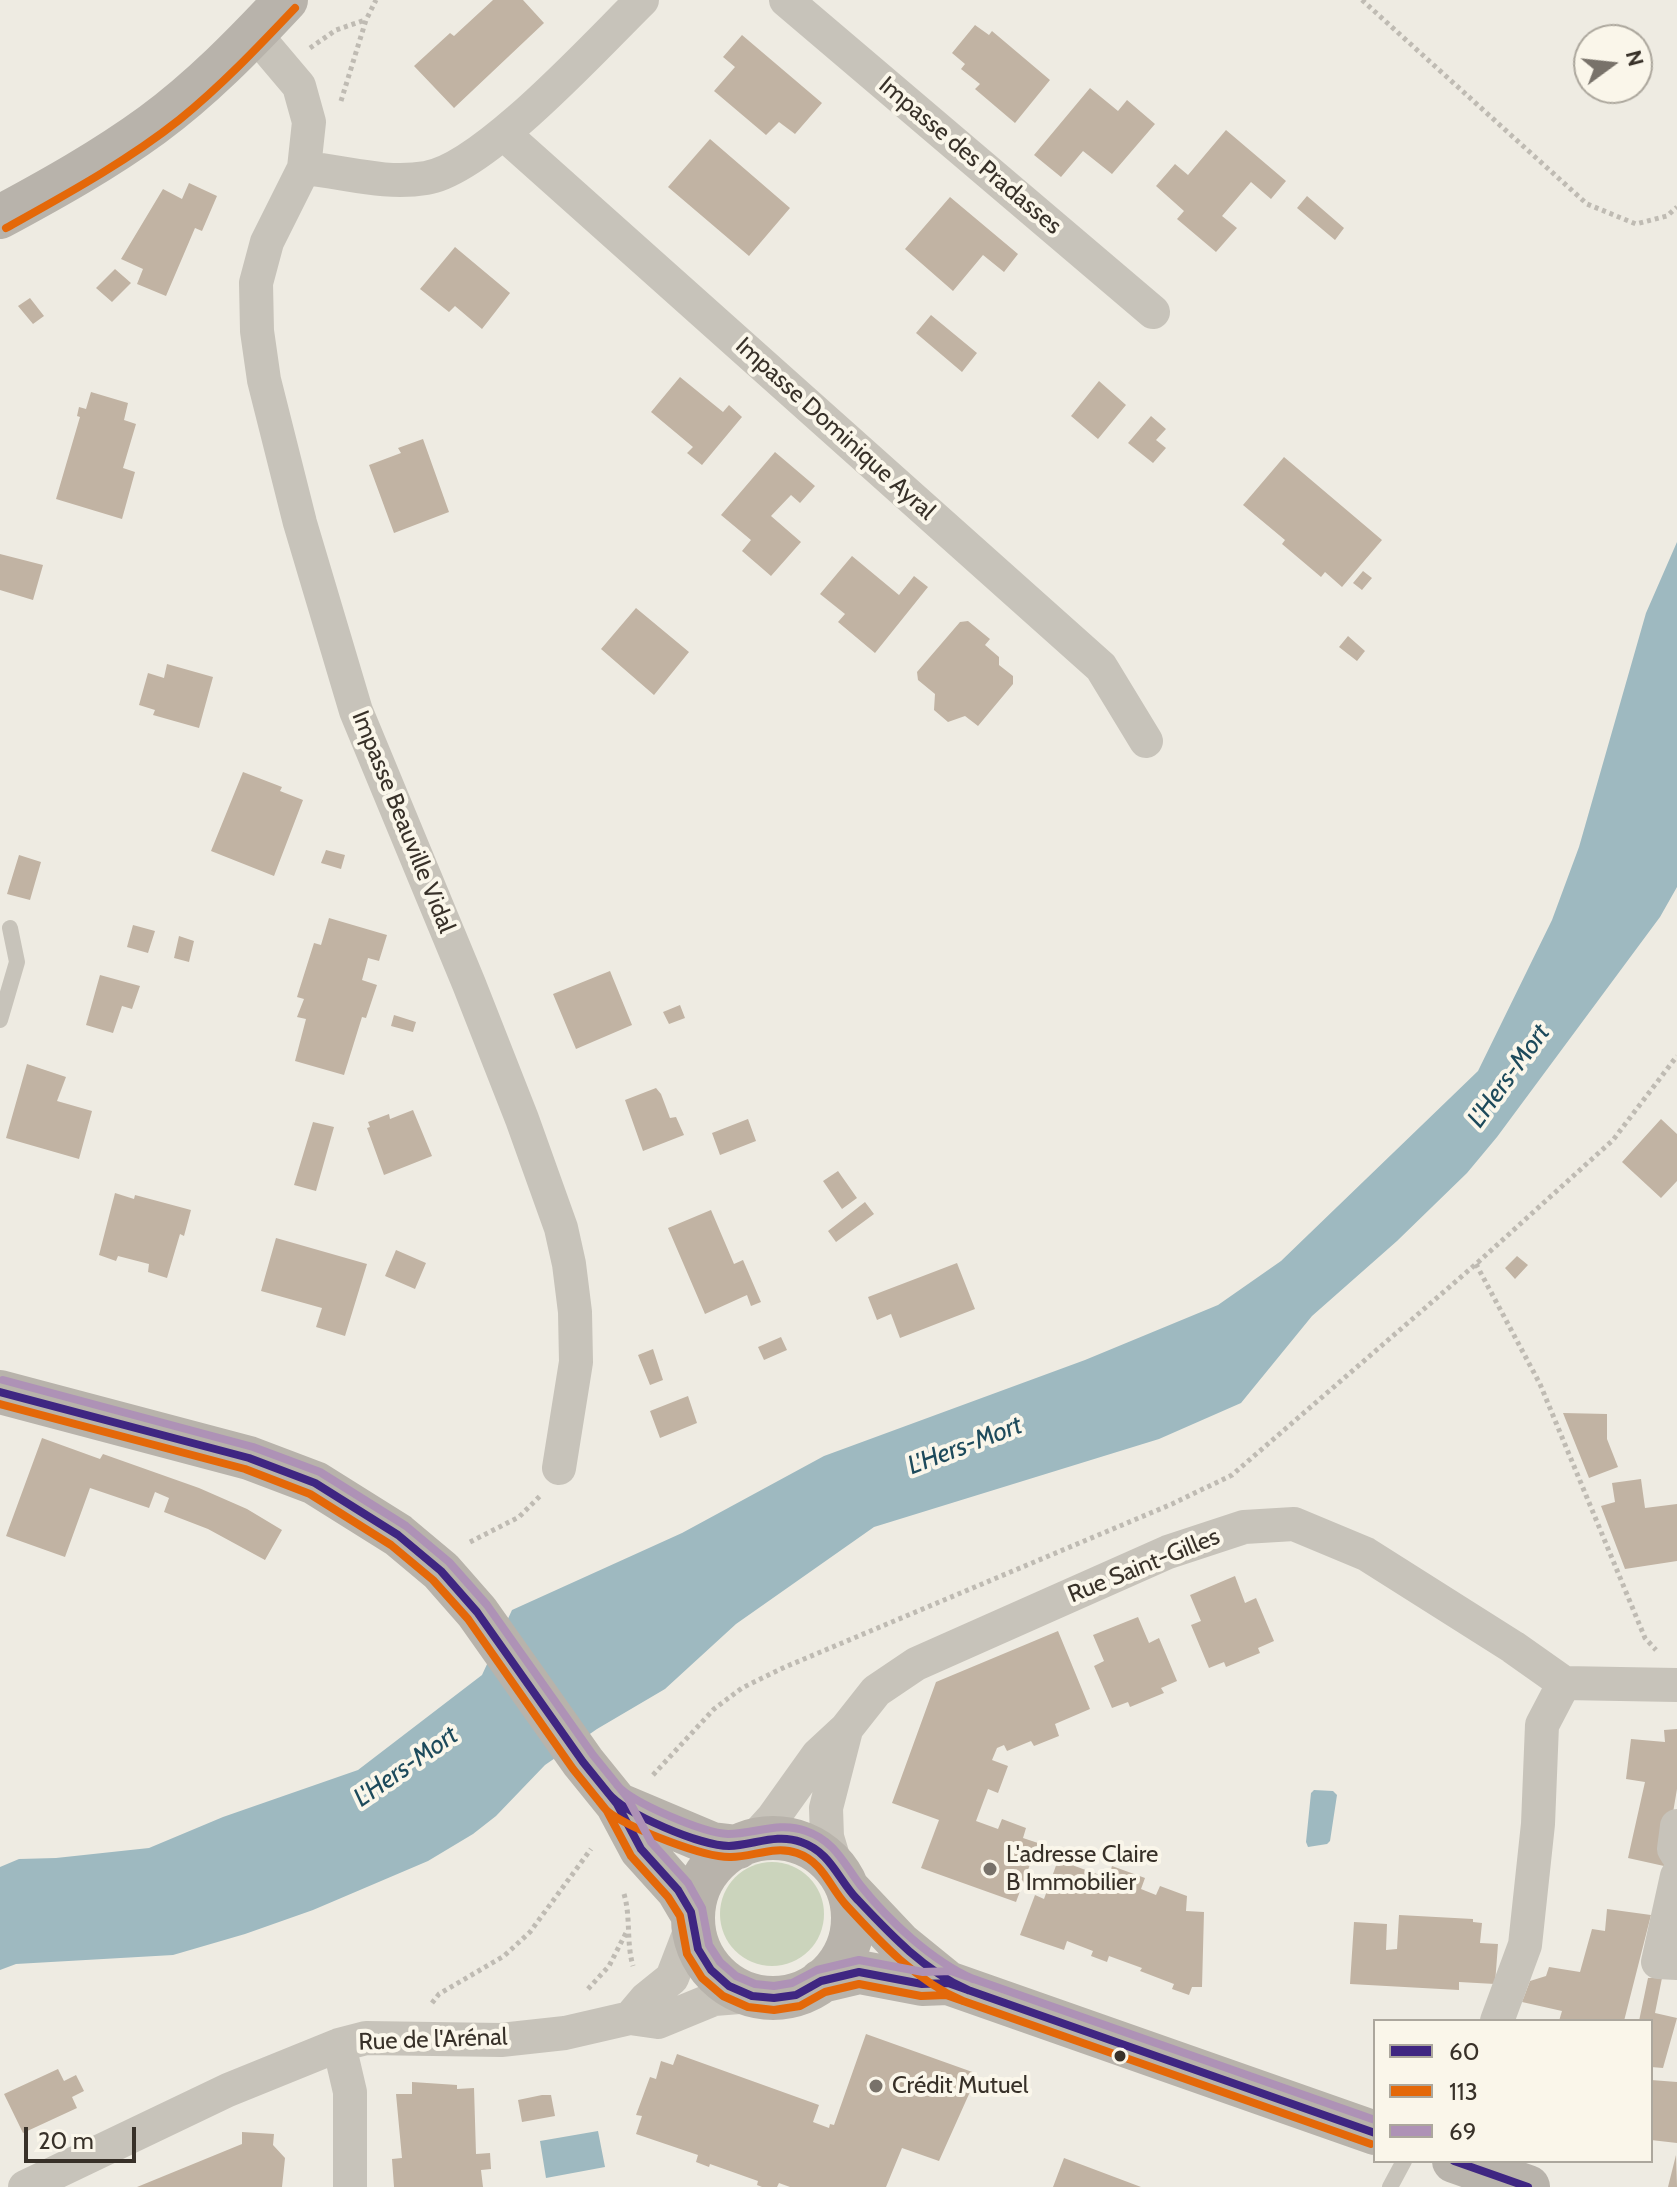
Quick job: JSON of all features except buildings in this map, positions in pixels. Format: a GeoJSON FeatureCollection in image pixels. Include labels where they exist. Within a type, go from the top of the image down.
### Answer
{"type":"FeatureCollection","features":[{"type":"Feature","properties":{"kind":"main road"},"geometry":{"type":"LineString","coordinates":[[0,217],[80,173],[152,125],[209,79],[286,0]]}},
{"type":"Feature","properties":{"kind":"main road"},"geometry":{"type":"LineString","coordinates":[[0,1392],[249,1458],[315,1483],[398,1535],[446,1577],[477,1612],[583,1762],[617,1804],[641,1849],[678,1890],[692,1919],[698,1949],[711,1970],[729,1986],[752,1996],[774,1998],[796,1995],[821,1981],[836,1966],[849,1939],[853,1908],[842,1878]]}},
{"type":"Feature","properties":{"kind":"main road"},"geometry":{"type":"LineString","coordinates":[[617,1804],[712,1844],[746,1843],[776,1837],[799,1841],[820,1851],[900,1944],[948,1983],[1373,2132]]}},
{"type":"Feature","properties":{"kind":"main road"},"geometry":{"type":"LineString","coordinates":[[692,1919],[698,1888],[711,1867],[746,1843]]}},
{"type":"Feature","properties":{"kind":"main road"},"geometry":{"type":"LineString","coordinates":[[821,1981],[859,1972],[922,1984],[948,1983]]}},
{"type":"Feature","properties":{"kind":"main road"},"geometry":{"type":"LineString","coordinates":[[1460,2163],[1528,2187]]}},
{"type":"Feature","properties":{"kind":"street"},"geometry":{"type":"LineString","coordinates":[[304,168],[387,182],[430,178],[457,165],[504,134],[642,0]]}},
{"type":"Feature","properties":{"kind":"street","name":"Impasse des Pradasses"},"geometry":{"type":"LineString","coordinates":[[786,0],[1153,312]]}},
{"type":"Feature","properties":{"kind":"street","name":"Impasse Beauville Vidal"},"geometry":{"type":"LineString","coordinates":[[255,34],[299,86],[309,122],[304,168],[267,242],[256,283],[257,331],[264,380],[300,523],[356,711],[469,984],[561,1228],[575,1312],[576,1362],[559,1468]]}},
{"type":"Feature","properties":{"kind":"street","name":"Impasse Dominique Ayral"},"geometry":{"type":"LineString","coordinates":[[504,134],[1101,667],[1146,741]]}},
{"type":"Feature","properties":{"kind":"street","name":"Rue Saint-Gilles"},"geometry":{"type":"LineString","coordinates":[[746,1843],[773,1818],[818,1755],[846,1729],[876,1691],[916,1664],[1168,1552],[1244,1527],[1294,1524],[1366,1554],[1564,1683]]}},
{"type":"Feature","properties":{"kind":"street"},"geometry":{"type":"LineString","coordinates":[[1498,2019],[1525,1945],[1538,1824],[1542,1725],[1564,1683],[1672,1673]]}},
{"type":"Feature","properties":{"kind":"street"},"geometry":{"type":"LineString","coordinates":[[842,1878],[827,1837],[826,1808],[846,1729]]}},
{"type":"Feature","properties":{"kind":"street"},"geometry":{"type":"LineString","coordinates":[[1677,1826],[1674,1849],[1677,1854]]}},
{"type":"Feature","properties":{"kind":"street"},"geometry":{"type":"LineString","coordinates":[[1677,1876],[1658,1962],[1677,1963]]}},
{"type":"Feature","properties":{"kind":"street"},"geometry":{"type":"LineString","coordinates":[[630,2018],[646,1999],[672,1978],[692,1919]]}},
{"type":"Feature","properties":{"kind":"street","name":"Rue de l'Arénal"},"geometry":{"type":"LineString","coordinates":[[25,2187],[228,2090],[339,2045],[366,2038],[501,2040],[565,2033],[630,2018],[658,2022],[714,1999],[752,1996]]}},
{"type":"Feature","properties":{"kind":"street"},"geometry":{"type":"LineString","coordinates":[[339,2045],[350,2092],[350,2187]]}},
{"type":"Feature","properties":{"kind":"lane"},"geometry":{"type":"LineString","coordinates":[[0,1020],[17,962],[10,928]]}},
{"type":"Feature","properties":{"kind":"lane"},"geometry":{"type":"LineString","coordinates":[[1390,2187],[1403,2163]]}},
{"type":"Feature","properties":{"kind":"path"},"geometry":{"type":"LineString","coordinates":[[309,122],[340,103],[366,20],[376,0]]}},
{"type":"Feature","properties":{"kind":"path"},"geometry":{"type":"LineString","coordinates":[[1362,0],[1587,204],[1636,224],[1667,216],[1677,207]]}},
{"type":"Feature","properties":{"kind":"path"},"geometry":{"type":"LineString","coordinates":[[302,54],[336,30],[366,20]]}},
{"type":"Feature","properties":{"kind":"path"},"geometry":{"type":"LineString","coordinates":[[653,1775],[714,1709],[742,1688],[1172,1504],[1232,1475],[1476,1264],[1613,1140],[1677,1056]]}},
{"type":"Feature","properties":{"kind":"path"},"geometry":{"type":"LineString","coordinates":[[1476,1264],[1540,1384],[1645,1638],[1672,1673]]}},
{"type":"Feature","properties":{"kind":"path"},"geometry":{"type":"LineString","coordinates":[[446,1577],[466,1544],[519,1517],[543,1494],[559,1468]]}},
{"type":"Feature","properties":{"kind":"path"},"geometry":{"type":"LineString","coordinates":[[430,2005],[439,1994],[504,1956],[530,1932],[591,1849]]}},
{"type":"Feature","properties":{"kind":"path"},"geometry":{"type":"LineString","coordinates":[[623,1891],[627,1903],[628,1948],[634,1971]]}},
{"type":"Feature","properties":{"kind":"path"},"geometry":{"type":"LineString","coordinates":[[580,1999],[609,1966],[627,1930]]}},
{"type":"Feature","properties":{"kind":"green space"},"geometry":{"type":"Polygon","coordinates":[[[772,1862],[792,1866],[809,1877],[820,1894],[824,1914],[820,1934],[809,1951],[792,1962],[772,1966],[752,1962],[735,1951],[724,1934],[720,1914],[724,1894],[735,1877],[752,1866],[772,1862]]]}},
{"type":"Feature","properties":{"kind":"water","name":"L'Hers-Mort"},"geometry":{"type":"Polygon","coordinates":[[[1677,542],[1677,887],[1660,917],[1467,1173],[1397,1241],[1312,1316],[1241,1403],[1159,1439],[874,1527],[736,1624],[665,1689],[597,1729],[545,1765],[496,1816],[428,1861],[313,1910],[173,1955],[16,1964],[0,1970],[0,1867],[19,1859],[149,1848],[223,1817],[358,1770],[482,1675],[512,1610],[682,1533],[824,1456],[1085,1360],[1218,1305],[1281,1261],[1478,1071],[1552,920],[1579,847],[1646,613],[1677,542]]]}},
{"type":"Feature","properties":{"kind":"water"},"geometry":{"type":"Polygon","coordinates":[[[1314,1790],[1333,1791],[1337,1795],[1330,1841],[1308,1847],[1311,1793],[1314,1790]]]}},
{"type":"Feature","properties":{"kind":"water"},"geometry":{"type":"Polygon","coordinates":[[[598,2131],[605,2167],[546,2178],[540,2141],[598,2131]]]}},
{"type":"Feature","properties":{"kind":"transit line","name":"113"},"geometry":{"type":"LineString","coordinates":[[6,228],[117,164],[179,120],[224,80],[295,8]]}},
{"type":"Feature","properties":{"kind":"transit line","name":"69"},"geometry":{"type":"LineString","coordinates":[[3,1380],[253,1447],[320,1472],[406,1526],[449,1562],[487,1605],[593,1755],[627,1797],[651,1842],[688,1883],[702,1908],[709,1945],[720,1962],[736,1976],[755,1984],[774,1986],[792,1983],[817,1970],[859,1960],[923,1972],[951,1971],[1373,2119]]}},
{"type":"Feature","properties":{"kind":"transit line","name":"60"},"geometry":{"type":"LineString","coordinates":[[0,1392],[249,1458],[315,1483],[398,1535],[441,1571],[477,1612],[583,1762],[617,1804],[641,1849],[678,1890],[691,1912],[698,1949],[711,1970],[729,1986],[752,1996],[774,1998],[796,1995],[821,1981],[859,1972],[922,1984],[948,1983],[1373,2132]]}},
{"type":"Feature","properties":{"kind":"transit line","name":"113"},"geometry":{"type":"LineString","coordinates":[[0,1404],[245,1469],[310,1494],[391,1545],[433,1580],[468,1619],[573,1769],[607,1811],[631,1856],[668,1897],[680,1916],[687,1954],[702,1978],[723,1996],[748,2007],[774,2010],[800,2006],[825,1992],[859,1984],[921,1996],[946,1995],[1371,2144]]}},
{"type":"Feature","properties":{"kind":"transit line","name":"69"},"geometry":{"type":"LineString","coordinates":[[617,1785],[652,1808],[717,1832],[728,1834],[786,1827],[816,1835],[838,1854],[861,1886],[897,1926],[942,1962],[973,1979]]}},
{"type":"Feature","properties":{"kind":"transit line","name":"60"},"geometry":{"type":"LineString","coordinates":[[608,1793],[646,1819],[716,1845],[783,1839],[811,1846],[826,1859],[856,1898],[908,1950],[936,1972],[968,1990]]}},
{"type":"Feature","properties":{"kind":"transit line","name":"113"},"geometry":{"type":"LineString","coordinates":[[599,1801],[609,1813],[635,1827],[704,1853],[731,1857],[780,1850],[806,1857],[819,1868],[846,1905],[872,1933],[914,1972],[963,2001]]}},
{"type":"Feature","properties":{"kind":"transit line","name":"60"},"geometry":{"type":"LineString","coordinates":[[1460,2163],[1528,2187]]}},
{"type":"Feature","properties":{"kind":"place","name":"L'adresse Claire B Immobilier"},"geometry":{"type":"Point","coordinates":[990,1869]}},
{"type":"Feature","properties":{"kind":"place","name":"Crédit Mutuel"},"geometry":{"type":"Point","coordinates":[876,2086]}}]}
